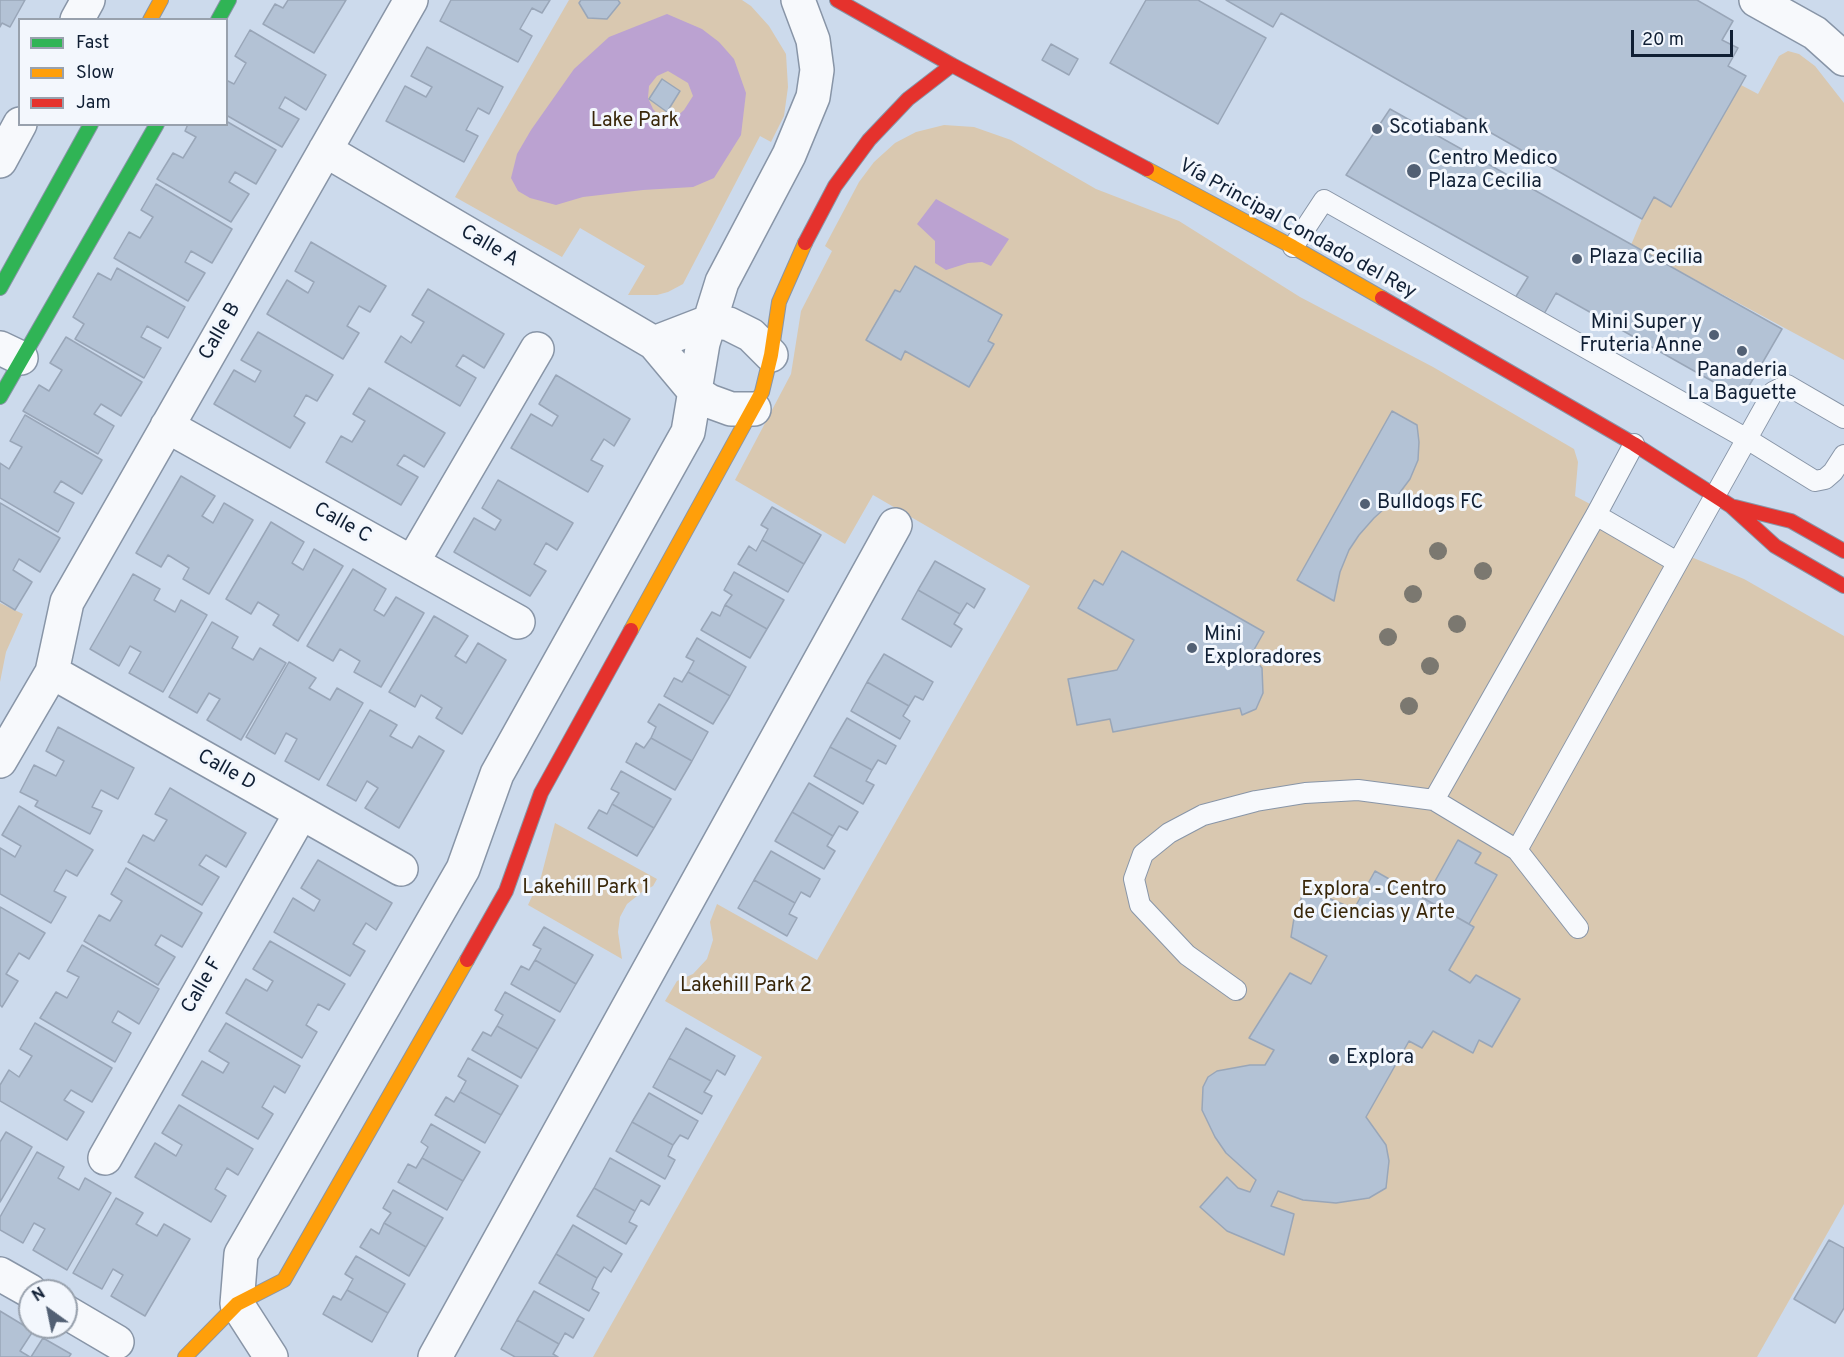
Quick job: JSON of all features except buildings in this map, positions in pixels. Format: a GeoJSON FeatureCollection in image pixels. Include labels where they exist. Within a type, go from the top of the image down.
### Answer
{"type":"FeatureCollection","features":[{"type":"Feature","properties":{"kind":"street"},"geometry":{"type":"LineString","coordinates":[[78,18],[88,0]]}},
{"type":"Feature","properties":{"kind":"street"},"geometry":{"type":"LineString","coordinates":[[151,18],[161,0]]}},
{"type":"Feature","properties":{"kind":"street"},"geometry":{"type":"LineString","coordinates":[[219,18],[229,0]]}},
{"type":"Feature","properties":{"kind":"street","name":"Calle B"},"geometry":{"type":"LineString","coordinates":[[0,761],[52,672],[67,602],[411,0]]}},
{"type":"Feature","properties":{"kind":"street"},"geometry":{"type":"LineString","coordinates":[[271,1357],[237,1304],[241,1254],[463,869],[497,774],[688,432],[703,343],[722,282],[789,155],[813,97],[817,70],[813,40],[798,0]]}},
{"type":"Feature","properties":{"kind":"street","name":"Vía Principal Condado del Rey"},"geometry":{"type":"LineString","coordinates":[[837,0],[1293,247],[1634,444],[1731,506],[1775,546],[1844,586]]}},
{"type":"Feature","properties":{"kind":"street"},"geometry":{"type":"LineString","coordinates":[[1756,0],[1815,33],[1844,59]]}},
{"type":"Feature","properties":{"kind":"street"},"geometry":{"type":"LineString","coordinates":[[185,1357],[237,1304],[284,1280],[506,891],[541,793],[754,409],[762,392],[771,355],[779,302],[808,236],[835,186],[869,140],[908,99],[952,64]]}},
{"type":"Feature","properties":{"kind":"street"},"geometry":{"type":"LineString","coordinates":[[0,161],[19,126]]}},
{"type":"Feature","properties":{"kind":"street"},"geometry":{"type":"LineString","coordinates":[[0,288],[90,126]]}},
{"type":"Feature","properties":{"kind":"street"},"geometry":{"type":"LineString","coordinates":[[0,397],[11,353],[156,126]]}},
{"type":"Feature","properties":{"kind":"street","name":"Calle A"},"geometry":{"type":"LineString","coordinates":[[325,150],[654,343],[695,392],[709,401],[731,409],[754,409]]}},
{"type":"Feature","properties":{"kind":"street"},"geometry":{"type":"LineString","coordinates":[[654,343],[711,321],[729,324],[751,335],[771,355]]}},
{"type":"Feature","properties":{"kind":"street"},"geometry":{"type":"LineString","coordinates":[[412,563],[537,350]]}},
{"type":"Feature","properties":{"kind":"street","name":"Calle C"},"geometry":{"type":"LineString","coordinates":[[167,426],[518,622]]}},
{"type":"Feature","properties":{"kind":"street","name":"Vía Principal Condado del Rey"},"geometry":{"type":"LineString","coordinates":[[1731,506],[1791,521],[1844,550]]}},
{"type":"Feature","properties":{"kind":"street"},"geometry":{"type":"LineString","coordinates":[[435,1357],[895,525]]}},
{"type":"Feature","properties":{"kind":"street","name":"Calle D"},"geometry":{"type":"LineString","coordinates":[[52,672],[401,869]]}},
{"type":"Feature","properties":{"kind":"street","name":"Calle F"},"geometry":{"type":"LineString","coordinates":[[105,1158],[302,813]]}},
{"type":"Feature","properties":{"kind":"street"},"geometry":{"type":"LineString","coordinates":[[480,821],[523,839]]}},
{"type":"Feature","properties":{"kind":"street"},"geometry":{"type":"LineString","coordinates":[[0,1274],[18,1284]]}},
{"type":"Feature","properties":{"kind":"street"},"geometry":{"type":"LineString","coordinates":[[78,1319],[117,1342]]}},
{"type":"Feature","properties":{"kind":"lane"},"geometry":{"type":"LineString","coordinates":[[1293,247],[1324,200],[1747,439],[1815,481],[1825,479],[1833,472],[1844,454]]}},
{"type":"Feature","properties":{"kind":"lane"},"geometry":{"type":"LineString","coordinates":[[1517,850],[1773,392],[1787,385],[1844,418]]}},
{"type":"Feature","properties":{"kind":"lane"},"geometry":{"type":"LineString","coordinates":[[1434,800],[1634,444]]}},
{"type":"Feature","properties":{"kind":"lane"},"geometry":{"type":"LineString","coordinates":[[1596,515],[1677,562]]}},
{"type":"Feature","properties":{"kind":"lane"},"geometry":{"type":"LineString","coordinates":[[1236,990],[1187,955],[1140,905],[1134,879],[1143,854],[1169,833],[1203,815],[1256,801],[1305,793],[1359,790],[1434,800],[1517,850],[1578,928]]}},
{"type":"Feature","properties":{"kind":"green space","name":"Lake Park"},"geometry":{"type":"Polygon","coordinates":[[[569,0],[742,0],[751,6],[769,26],[786,54],[788,87],[784,116],[771,142],[760,136],[683,284],[668,292],[657,295],[628,295],[645,266],[580,228],[562,257],[455,197],[569,0]]]}},
{"type":"Feature","properties":{"kind":"green space"},"geometry":{"type":"Polygon","coordinates":[[[1788,51],[1799,54],[1815,66],[1844,103],[1844,360],[1631,245],[1654,197],[1671,206],[1741,85],[1758,94],[1779,56],[1788,51]]]}},
{"type":"Feature","properties":{"kind":"green space","name":"Explora - Centro de Ciencias y Arte"},"geometry":{"type":"Polygon","coordinates":[[[944,125],[974,127],[1011,140],[1096,189],[1179,221],[1300,297],[1433,367],[1574,449],[1578,462],[1575,496],[1684,554],[1744,579],[1844,636],[1844,1204],[1757,1357],[593,1357],[762,1057],[665,1001],[677,981],[693,974],[707,959],[713,940],[710,922],[717,904],[817,960],[1030,586],[873,495],[845,544],[735,480],[791,374],[801,311],[832,251],[825,246],[859,182],[874,162],[895,143],[916,132],[944,125]]]}},
{"type":"Feature","properties":{"kind":"green space"},"geometry":{"type":"Polygon","coordinates":[[[0,603],[23,614],[6,652],[0,682],[0,603]]]}},
{"type":"Feature","properties":{"kind":"green space","name":"Lakehill Park 1"},"geometry":{"type":"Polygon","coordinates":[[[555,823],[657,879],[653,886],[627,904],[620,917],[618,932],[622,959],[528,905],[541,877],[555,823]]]}},
{"type":"Feature","properties":{"kind":"shaded area"},"geometry":{"type":"Polygon","coordinates":[[[667,14],[702,29],[719,42],[734,59],[746,93],[741,135],[714,178],[693,187],[583,197],[556,205],[530,198],[518,191],[511,178],[517,154],[574,69],[609,37],[667,14]],[[668,71],[657,76],[649,86],[648,98],[653,109],[661,118],[675,118],[684,110],[693,96],[688,83],[668,71]]]}},
{"type":"Feature","properties":{"kind":"shaded area"},"geometry":{"type":"Polygon","coordinates":[[[936,199],[1009,239],[991,266],[982,262],[968,263],[946,270],[935,263],[935,241],[917,224],[936,199]]]}},
{"type":"Feature","properties":{"kind":"traffic: fast"},"geometry":{"type":"LineString","coordinates":[[219,18],[229,0]]}},
{"type":"Feature","properties":{"kind":"traffic: fast"},"geometry":{"type":"LineString","coordinates":[[0,288],[90,126]]}},
{"type":"Feature","properties":{"kind":"traffic: fast"},"geometry":{"type":"LineString","coordinates":[[0,397],[156,126]]}},
{"type":"Feature","properties":{"kind":"traffic: slow"},"geometry":{"type":"LineString","coordinates":[[151,18],[161,0]]}},
{"type":"Feature","properties":{"kind":"traffic: slow"},"geometry":{"type":"LineString","coordinates":[[1147,169],[1293,247],[1382,298]]}},
{"type":"Feature","properties":{"kind":"traffic: slow"},"geometry":{"type":"LineString","coordinates":[[631,630],[762,392],[771,355],[779,302],[805,243]]}},
{"type":"Feature","properties":{"kind":"traffic: slow"},"geometry":{"type":"LineString","coordinates":[[185,1357],[237,1304],[284,1280],[467,960]]}},
{"type":"Feature","properties":{"kind":"traffic: jam"},"geometry":{"type":"LineString","coordinates":[[837,0],[952,65],[1147,169]]}},
{"type":"Feature","properties":{"kind":"traffic: jam"},"geometry":{"type":"LineString","coordinates":[[805,243],[835,186],[869,140],[908,99],[952,65]]}},
{"type":"Feature","properties":{"kind":"traffic: jam"},"geometry":{"type":"LineString","coordinates":[[1382,298],[1634,444],[1731,506],[1775,546],[1844,586]]}},
{"type":"Feature","properties":{"kind":"traffic: jam"},"geometry":{"type":"LineString","coordinates":[[1735,507],[1791,521],[1844,551]]}},
{"type":"Feature","properties":{"kind":"traffic: jam"},"geometry":{"type":"LineString","coordinates":[[467,960],[506,891],[541,793],[631,630]]}},
{"type":"Feature","properties":{"kind":"place","name":"Scotiabank"},"geometry":{"type":"Point","coordinates":[1377,129]}},
{"type":"Feature","properties":{"kind":"place","name":"Centro Medico Plaza Cecilia"},"geometry":{"type":"Point","coordinates":[1414,171]}},
{"type":"Feature","properties":{"kind":"place","name":"Plaza Cecilia"},"geometry":{"type":"Point","coordinates":[1577,259]}},
{"type":"Feature","properties":{"kind":"place","name":"Mini Super y Fruteria Anne"},"geometry":{"type":"Point","coordinates":[1714,335]}},
{"type":"Feature","properties":{"kind":"place","name":"Panaderia La Baguette"},"geometry":{"type":"Point","coordinates":[1742,351]}},
{"type":"Feature","properties":{"kind":"place","name":"Bulldogs FC"},"geometry":{"type":"Point","coordinates":[1365,504]}},
{"type":"Feature","properties":{"kind":"place","name":"Mini Exploradores"},"geometry":{"type":"Point","coordinates":[1192,648]}},
{"type":"Feature","properties":{"kind":"place","name":"Explora"},"geometry":{"type":"Point","coordinates":[1334,1059]}},
{"type":"Feature","properties":{"kind":"park label","name":"Lakehill Park 2"},"geometry":{"type":"Point","coordinates":[746,987]}}]}
